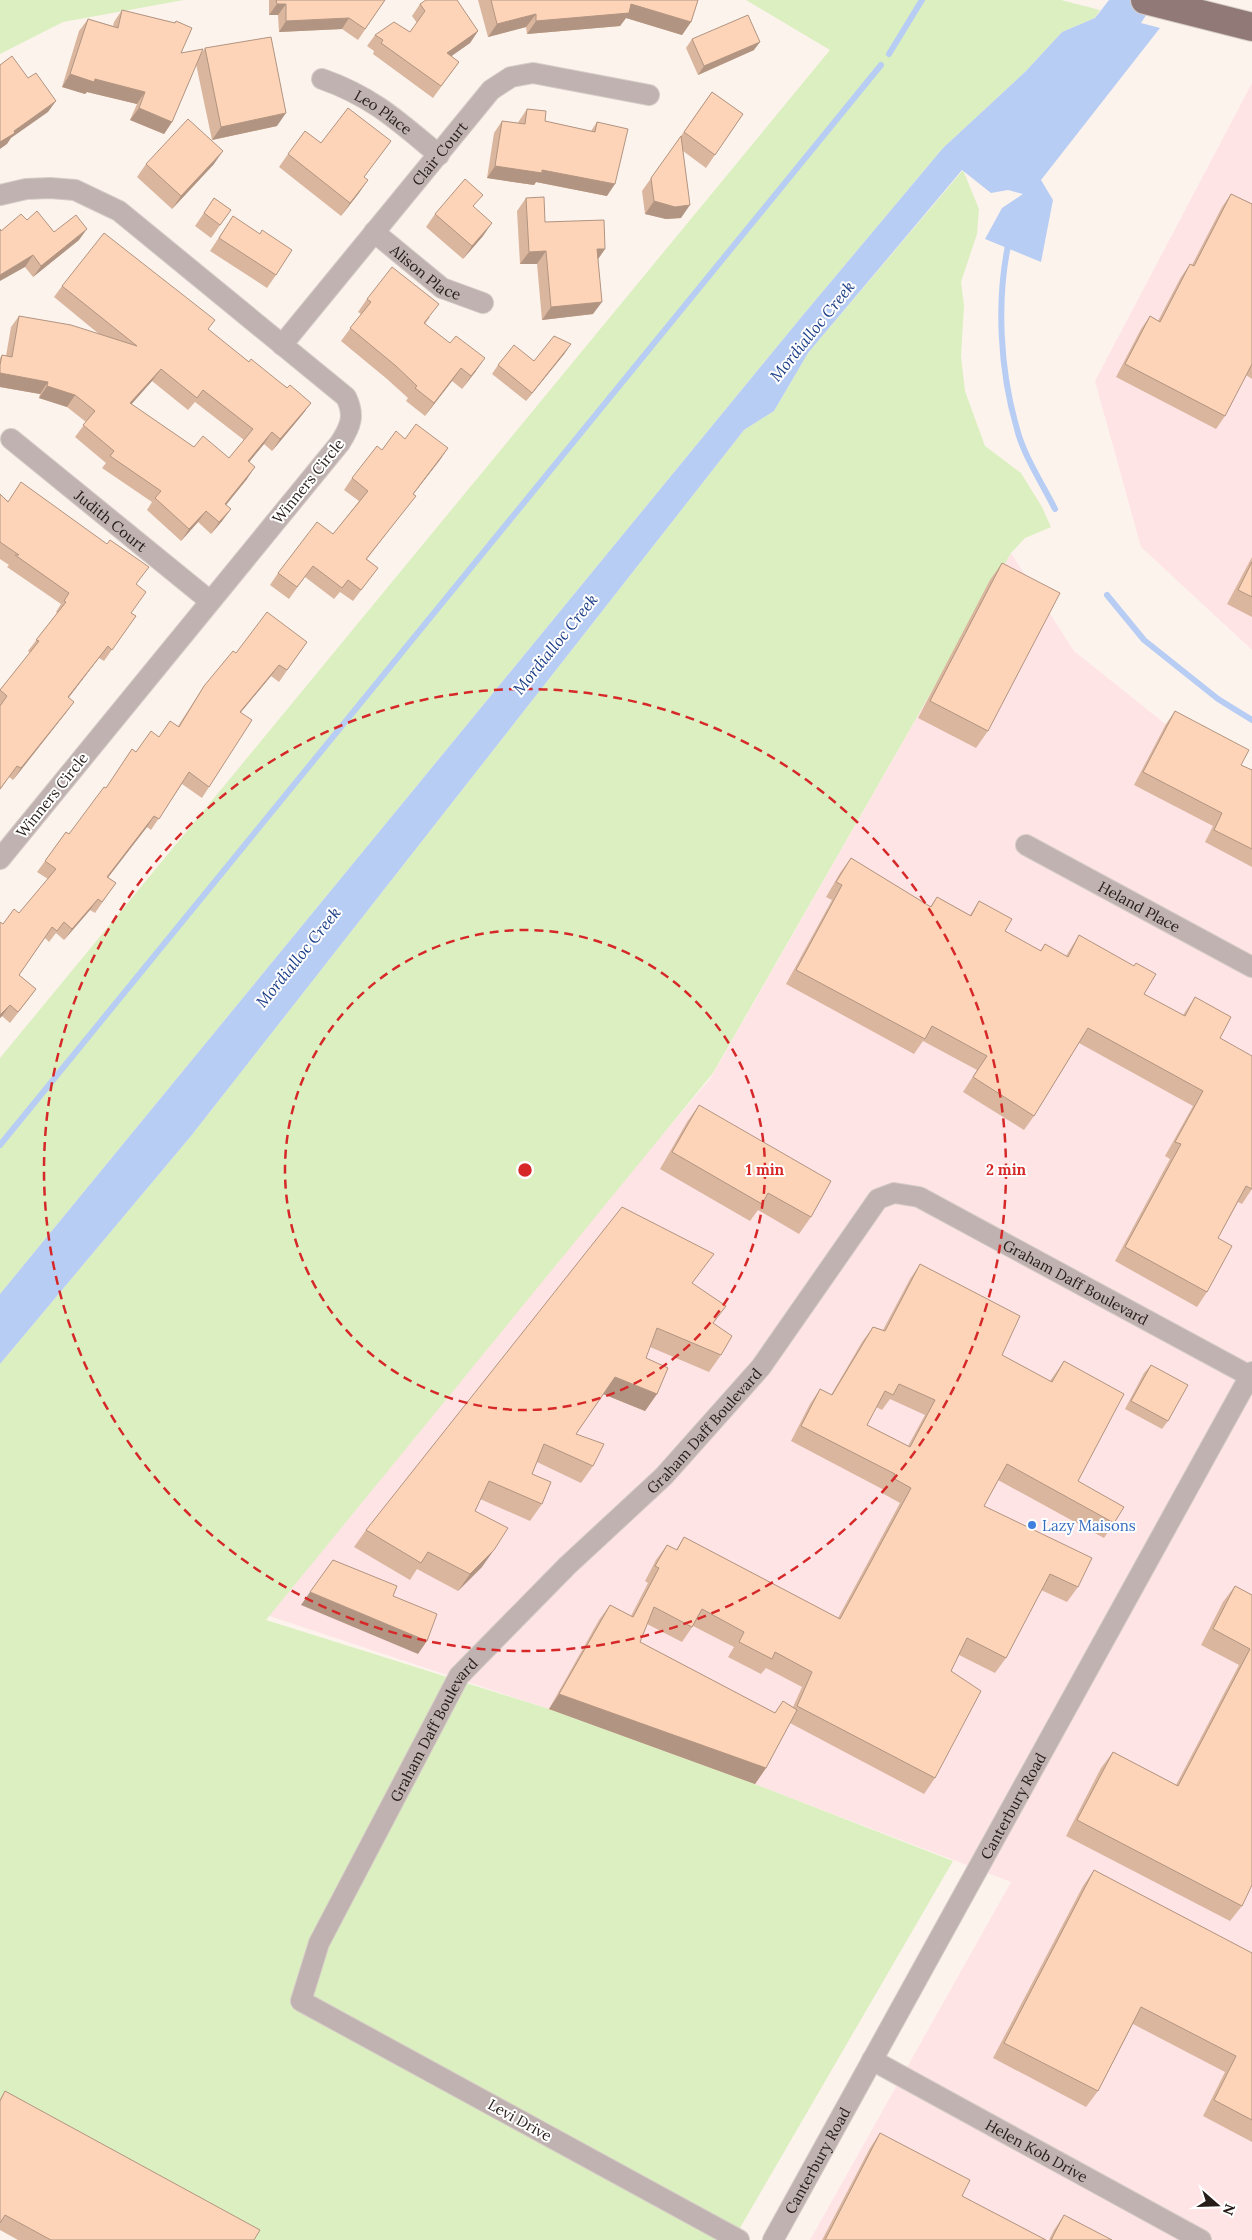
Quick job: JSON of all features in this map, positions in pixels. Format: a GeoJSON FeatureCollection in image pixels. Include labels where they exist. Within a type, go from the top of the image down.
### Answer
{"type":"FeatureCollection","features":[{"type":"Feature","properties":{"kind":"main road"},"geometry":{"type":"LineString","coordinates":[[1145,0],[1242,24]]}},
{"type":"Feature","properties":{"kind":"street","name":"Clair Court"},"geometry":{"type":"LineString","coordinates":[[282,346],[491,90],[511,77],[533,73],[649,95]]}},
{"type":"Feature","properties":{"kind":"street","name":"Leo Place"},"geometry":{"type":"LineString","coordinates":[[322,79],[350,89],[378,104],[438,155]]}},
{"type":"Feature","properties":{"kind":"street","name":"Winners Circle"},"geometry":{"type":"LineString","coordinates":[[0,195],[26,188],[75,190],[119,211],[346,397],[351,407],[352,418],[340,443],[0,859]]}},
{"type":"Feature","properties":{"kind":"street","name":"Alison Place"},"geometry":{"type":"LineString","coordinates":[[374,232],[442,288],[483,303]]}},
{"type":"Feature","properties":{"kind":"street","name":"Judith Court"},"geometry":{"type":"LineString","coordinates":[[11,439],[210,601]]}},
{"type":"Feature","properties":{"kind":"street","name":"Heland Place"},"geometry":{"type":"LineString","coordinates":[[1026,845],[1252,967]]}},
{"type":"Feature","properties":{"kind":"street","name":"Graham Daff Boulevard"},"geometry":{"type":"LineString","coordinates":[[301,2000],[319,1943],[459,1676],[568,1566],[664,1476],[761,1367],[878,1199],[894,1193],[919,1197],[1251,1374]]}},
{"type":"Feature","properties":{"kind":"street","name":"Canterbury Road"},"geometry":{"type":"LineString","coordinates":[[773,2240],[1251,1374]]}},
{"type":"Feature","properties":{"kind":"street","name":"Levi Drive"},"geometry":{"type":"LineString","coordinates":[[301,2000],[739,2240]]}},
{"type":"Feature","properties":{"kind":"street","name":"Helen Kob Drive"},"geometry":{"type":"LineString","coordinates":[[872,2060],[1201,2240]]}},
{"type":"Feature","properties":{"kind":"shaded area"},"geometry":{"type":"Polygon","coordinates":[[[1252,83],[1252,650],[1141,547],[1095,381],[1252,83]]]}},
{"type":"Feature","properties":{"kind":"shaded area"},"geometry":{"type":"Polygon","coordinates":[[[1011,553],[1074,651],[1223,770],[1252,787],[1252,2240],[810,2240],[1011,1882],[755,1784],[549,1709],[254,1611],[710,1079],[1011,553]]]}},
{"type":"Feature","properties":{"kind":"green space"},"geometry":{"type":"Polygon","coordinates":[[[0,0],[184,0],[63,22],[0,54],[0,0]]]}},
{"type":"Feature","properties":{"kind":"green space"},"geometry":{"type":"Polygon","coordinates":[[[746,0],[1061,0],[1100,10],[1095,18],[1062,32],[1026,71],[943,148],[803,315],[0,1294],[0,1058],[830,50],[746,0]]]}},
{"type":"Feature","properties":{"kind":"green space"},"geometry":{"type":"Polygon","coordinates":[[[963,170],[979,209],[977,234],[961,282],[964,306],[961,356],[965,391],[985,446],[1021,473],[1042,507],[1051,527],[1025,538],[1011,553],[713,1073],[266,1620],[549,1709],[755,1784],[953,1861],[733,2240],[246,2240],[0,2106],[0,1364],[191,1136],[744,430],[774,411],[808,353],[963,170]]]}},
{"type":"Feature","properties":{"kind":"water","name":"Mordialloc Creek"},"geometry":{"type":"Polygon","coordinates":[[[1109,0],[1156,0],[1141,23],[1160,28],[1041,180],[1053,200],[1041,262],[985,239],[1002,208],[1023,194],[1008,190],[991,193],[962,170],[808,353],[774,411],[744,430],[191,1136],[0,1364],[0,1294],[803,315],[943,148],[1026,71],[1062,32],[1095,18],[1109,0]]]}},
{"type":"Feature","properties":{"kind":"building"},"geometry":{"type":"Polygon","coordinates":[[[276,0],[385,0],[365,29],[349,18],[286,21],[286,4],[277,4],[276,0]]]}},
{"type":"Feature","properties":{"kind":"building"},"geometry":{"type":"Polygon","coordinates":[[[426,0],[457,0],[478,31],[447,53],[459,62],[441,86],[381,43],[383,40],[375,35],[394,22],[410,32],[425,11],[420,4],[426,0]]]}},
{"type":"Feature","properties":{"kind":"building"},"geometry":{"type":"Polygon","coordinates":[[[491,0],[698,0],[691,22],[631,4],[629,13],[536,21],[536,14],[497,24],[491,0]]]}},
{"type":"Feature","properties":{"kind":"building"},"geometry":{"type":"Polygon","coordinates":[[[122,10],[175,23],[176,21],[192,28],[181,53],[203,49],[172,122],[139,108],[145,92],[95,79],[94,82],[70,74],[88,19],[118,28],[122,10]]]}},
{"type":"Feature","properties":{"kind":"building"},"geometry":{"type":"Polygon","coordinates":[[[748,15],[760,42],[704,66],[692,39],[748,15]]]}},
{"type":"Feature","properties":{"kind":"building"},"geometry":{"type":"Polygon","coordinates":[[[271,37],[286,113],[221,127],[205,48],[271,37]]]}},
{"type":"Feature","properties":{"kind":"building"},"geometry":{"type":"Polygon","coordinates":[[[12,56],[28,78],[36,73],[56,101],[14,131],[15,133],[0,142],[0,65],[12,56]]]}},
{"type":"Feature","properties":{"kind":"building"},"geometry":{"type":"Polygon","coordinates":[[[712,92],[743,114],[715,155],[684,132],[712,92]]]}},
{"type":"Feature","properties":{"kind":"building"},"geometry":{"type":"Polygon","coordinates":[[[348,108],[391,141],[364,177],[368,180],[350,203],[288,154],[305,131],[321,143],[348,108]]]}},
{"type":"Feature","properties":{"kind":"building"},"geometry":{"type":"Polygon","coordinates":[[[527,109],[546,111],[545,121],[595,132],[597,122],[628,129],[615,184],[542,170],[542,173],[495,166],[502,121],[525,124],[527,109]]]}},
{"type":"Feature","properties":{"kind":"building"},"geometry":{"type":"Polygon","coordinates":[[[188,119],[223,151],[181,196],[146,164],[188,119]]]}},
{"type":"Feature","properties":{"kind":"building"},"geometry":{"type":"Polygon","coordinates":[[[681,136],[690,205],[675,207],[654,201],[651,178],[681,136]]]}},
{"type":"Feature","properties":{"kind":"building"},"geometry":{"type":"Polygon","coordinates":[[[465,179],[483,195],[473,206],[492,223],[472,246],[435,214],[465,179]]]}},
{"type":"Feature","properties":{"kind":"building"},"geometry":{"type":"Polygon","coordinates":[[[1231,194],[1252,204],[1252,364],[1225,416],[1125,364],[1150,316],[1160,322],[1190,264],[1194,266],[1231,194]]]}},
{"type":"Feature","properties":{"kind":"building"},"geometry":{"type":"Polygon","coordinates":[[[544,197],[545,222],[604,220],[605,249],[597,249],[602,302],[551,307],[546,251],[529,252],[526,198],[544,197]]]}},
{"type":"Feature","properties":{"kind":"building"},"geometry":{"type":"Polygon","coordinates":[[[214,198],[231,210],[220,225],[204,213],[214,198]]]}},
{"type":"Feature","properties":{"kind":"building"},"geometry":{"type":"Polygon","coordinates":[[[37,211],[54,232],[76,215],[87,229],[41,266],[33,255],[0,275],[0,229],[1,231],[21,214],[27,220],[37,211]]]}},
{"type":"Feature","properties":{"kind":"building"},"geometry":{"type":"Polygon","coordinates":[[[233,216],[260,234],[262,230],[292,250],[276,275],[219,238],[233,216]]]}},
{"type":"Feature","properties":{"kind":"building"},"geometry":{"type":"Polygon","coordinates":[[[104,233],[215,320],[208,329],[249,362],[251,359],[287,388],[290,385],[311,403],[280,439],[272,432],[248,461],[255,467],[225,504],[231,509],[219,522],[206,511],[189,529],[155,498],[161,491],[110,456],[114,451],[83,425],[95,411],[75,395],[47,386],[48,382],[0,373],[2,355],[12,357],[19,316],[71,325],[137,346],[62,286],[104,233]],[[161,369],[130,403],[194,447],[203,436],[229,458],[253,429],[203,390],[197,398],[161,369]]]}},
{"type":"Feature","properties":{"kind":"building"},"geometry":{"type":"Polygon","coordinates":[[[392,267],[439,304],[424,323],[450,343],[456,336],[485,358],[471,376],[461,368],[434,403],[415,388],[417,386],[396,366],[350,328],[371,302],[367,299],[392,267]]]}},
{"type":"Feature","properties":{"kind":"building"},"geometry":{"type":"Polygon","coordinates":[[[554,336],[571,344],[532,393],[498,365],[514,345],[534,361],[554,336]]]}},
{"type":"Feature","properties":{"kind":"building"},"geometry":{"type":"Polygon","coordinates":[[[416,424],[448,448],[413,494],[416,496],[366,559],[378,568],[361,590],[348,580],[342,588],[313,566],[297,587],[278,573],[317,522],[333,534],[368,491],[352,478],[377,446],[382,450],[396,431],[405,439],[416,424]]]}},
{"type":"Feature","properties":{"kind":"building"},"geometry":{"type":"Polygon","coordinates":[[[21,482],[107,544],[110,540],[149,567],[136,584],[146,592],[131,613],[136,616],[112,650],[108,646],[68,697],[74,702],[21,768],[17,766],[0,789],[0,706],[7,696],[0,690],[39,641],[36,640],[66,602],[64,601],[69,593],[15,555],[19,555],[0,542],[0,494],[8,502],[21,482]]]}},
{"type":"Feature","properties":{"kind":"building"},"geometry":{"type":"Polygon","coordinates":[[[1252,562],[1252,597],[1238,590],[1252,562]]]}},
{"type":"Feature","properties":{"kind":"building"},"geometry":{"type":"Polygon","coordinates":[[[1002,563],[1060,593],[988,731],[930,701],[1002,563]]]}},
{"type":"Feature","properties":{"kind":"building"},"geometry":{"type":"Polygon","coordinates":[[[267,612],[307,642],[287,670],[279,665],[240,712],[252,720],[209,787],[189,772],[159,819],[154,816],[107,877],[116,883],[102,902],[98,899],[72,929],[64,922],[57,931],[52,927],[19,975],[36,989],[18,1012],[10,1005],[0,1015],[0,922],[3,924],[14,909],[19,913],[56,869],[45,861],[66,832],[69,834],[104,787],[106,788],[132,749],[136,752],[151,731],[159,737],[170,721],[179,727],[204,686],[233,651],[236,653],[267,612]]]}},
{"type":"Feature","properties":{"kind":"building"},"geometry":{"type":"Polygon","coordinates":[[[1175,711],[1249,750],[1241,765],[1252,770],[1252,849],[1214,830],[1222,813],[1143,772],[1175,711]]]}},
{"type":"Feature","properties":{"kind":"building"},"geometry":{"type":"Polygon","coordinates":[[[851,858],[931,907],[937,897],[971,916],[979,901],[1012,919],[1005,931],[1041,951],[1045,944],[1068,957],[1079,935],[1134,966],[1136,963],[1156,974],[1144,994],[1185,1016],[1195,997],[1231,1017],[1220,1038],[1252,1056],[1252,1189],[1246,1186],[1218,1238],[1232,1246],[1207,1292],[1125,1247],[1181,1144],[1175,1142],[1203,1091],[1088,1028],[1034,1116],[973,1077],[987,1056],[932,1026],[925,1039],[796,970],[842,885],[836,882],[851,858]]]}},
{"type":"Feature","properties":{"kind":"building"},"geometry":{"type":"Polygon","coordinates":[[[699,1105],[831,1181],[811,1217],[768,1193],[762,1204],[672,1152],[699,1105]]]}},
{"type":"Feature","properties":{"kind":"building"},"geometry":{"type":"Polygon","coordinates":[[[622,1207],[714,1254],[692,1283],[726,1306],[713,1323],[732,1336],[721,1355],[657,1328],[646,1358],[668,1368],[657,1394],[615,1377],[576,1434],[604,1444],[593,1466],[544,1444],[532,1474],[551,1482],[542,1504],[489,1481],[475,1511],[508,1528],[494,1550],[470,1574],[428,1552],[421,1563],[366,1530],[622,1207]]]}},
{"type":"Feature","properties":{"kind":"building"},"geometry":{"type":"Polygon","coordinates":[[[920,1264],[1020,1316],[1002,1355],[1052,1382],[1064,1361],[1124,1394],[1078,1481],[1124,1507],[1114,1523],[1007,1464],[984,1506],[1092,1558],[1078,1587],[1050,1574],[1006,1658],[967,1638],[951,1671],[981,1691],[935,1778],[797,1706],[812,1672],[775,1652],[772,1659],[739,1642],[744,1632],[702,1609],[692,1627],[654,1607],[640,1642],[775,1713],[783,1701],[797,1710],[766,1768],[559,1694],[610,1605],[633,1617],[659,1568],[655,1566],[667,1545],[677,1550],[684,1537],[840,1619],[911,1488],[893,1478],[895,1474],[801,1426],[820,1389],[832,1395],[873,1327],[885,1331],[920,1264]],[[899,1384],[893,1395],[885,1391],[867,1425],[910,1447],[935,1400],[899,1384]]]}},
{"type":"Feature","properties":{"kind":"building"},"geometry":{"type":"Polygon","coordinates":[[[1151,1365],[1188,1385],[1168,1421],[1131,1401],[1151,1365]]]}},
{"type":"Feature","properties":{"kind":"building"},"geometry":{"type":"Polygon","coordinates":[[[333,1560],[397,1586],[393,1596],[437,1614],[427,1641],[310,1592],[333,1560]]]}},
{"type":"Feature","properties":{"kind":"building"},"geometry":{"type":"Polygon","coordinates":[[[1235,1586],[1252,1595],[1252,1885],[1242,1906],[1077,1820],[1113,1752],[1178,1786],[1250,1649],[1213,1629],[1235,1586]]]}},
{"type":"Feature","properties":{"kind":"building"},"geometry":{"type":"Polygon","coordinates":[[[1094,1870],[1252,1953],[1252,2120],[1214,2100],[1236,2056],[1141,2007],[1098,2091],[1004,2043],[1094,1870]]]}},
{"type":"Feature","properties":{"kind":"building"},"geometry":{"type":"Polygon","coordinates":[[[5,2091],[260,2230],[254,2240],[51,2240],[5,2215],[0,2223],[0,2101],[5,2091]]]}},
{"type":"Feature","properties":{"kind":"building"},"geometry":{"type":"Polygon","coordinates":[[[880,2133],[970,2180],[962,2196],[1046,2240],[825,2240],[880,2133]]]}},
{"type":"Feature","properties":{"kind":"building"},"geometry":{"type":"Polygon","coordinates":[[[1064,2215],[1112,2240],[1051,2240],[1064,2215]]]}},
{"type":"Feature","properties":{"kind":"waterway"},"geometry":{"type":"LineString","coordinates":[[889,54],[922,0]]}},
{"type":"Feature","properties":{"kind":"waterway"},"geometry":{"type":"LineString","coordinates":[[0,1145],[881,65]]}},
{"type":"Feature","properties":{"kind":"waterway"},"geometry":{"type":"LineString","coordinates":[[1009,241],[1002,287],[1001,311],[1004,360],[1011,407],[1028,459],[1055,509]]}},
{"type":"Feature","properties":{"kind":"waterway"},"geometry":{"type":"LineString","coordinates":[[1107,595],[1144,640],[1218,699],[1252,720]]}},
{"type":"Feature","properties":{"kind":"place","name":"Lazy Maisons"},"geometry":{"type":"Point","coordinates":[1032,1525]}}]}
